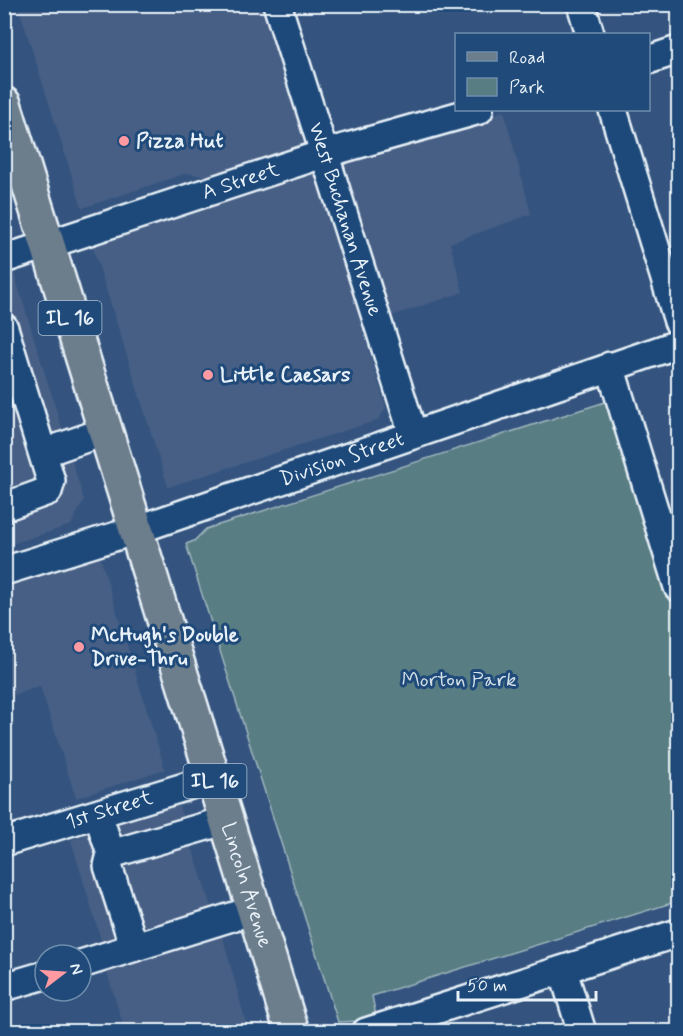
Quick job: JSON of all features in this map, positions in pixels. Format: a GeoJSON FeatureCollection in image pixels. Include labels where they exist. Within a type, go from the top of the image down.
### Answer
{"type":"FeatureCollection","features":[{"type":"Feature","properties":{"kind":"main road","name":"IL 16"},"geometry":{"type":"LineString","coordinates":[[4,105],[9,137],[47,245],[136,530]]}},
{"type":"Feature","properties":{"kind":"main road","name":"Lincoln Avenue"},"geometry":{"type":"LineString","coordinates":[[136,530],[292,1032]]}},
{"type":"Feature","properties":{"kind":"street","name":"West Buchanan Avenue"},"geometry":{"type":"LineString","coordinates":[[277,4],[413,434]]}},
{"type":"Feature","properties":{"kind":"street"},"geometry":{"type":"LineString","coordinates":[[581,4],[590,33]]}},
{"type":"Feature","properties":{"kind":"street"},"geometry":{"type":"LineString","coordinates":[[650,59],[678,50]]}},
{"type":"Feature","properties":{"kind":"street","name":"A Street"},"geometry":{"type":"LineString","coordinates":[[4,259],[323,154],[475,111]]}},
{"type":"Feature","properties":{"kind":"street"},"geometry":{"type":"LineString","coordinates":[[613,111],[678,321]]}},
{"type":"Feature","properties":{"kind":"street"},"geometry":{"type":"LineString","coordinates":[[4,328],[43,453],[50,488],[4,507]]}},
{"type":"Feature","properties":{"kind":"street","name":"Division Street"},"geometry":{"type":"LineString","coordinates":[[6,567],[136,530],[678,344]]}},
{"type":"Feature","properties":{"kind":"street"},"geometry":{"type":"LineString","coordinates":[[4,360],[21,394],[25,397]]}},
{"type":"Feature","properties":{"kind":"street"},"geometry":{"type":"LineString","coordinates":[[610,366],[678,587]]}},
{"type":"Feature","properties":{"kind":"street"},"geometry":{"type":"LineString","coordinates":[[43,453],[105,431]]}},
{"type":"Feature","properties":{"kind":"street","name":"1st Street"},"geometry":{"type":"LineString","coordinates":[[4,842],[214,778]]}},
{"type":"Feature","properties":{"kind":"street"},"geometry":{"type":"LineString","coordinates":[[98,814],[111,854],[108,866],[132,941]]}},
{"type":"Feature","properties":{"kind":"street"},"geometry":{"type":"LineString","coordinates":[[111,854],[227,820]]}},
{"type":"Feature","properties":{"kind":"street"},"geometry":{"type":"LineString","coordinates":[[93,959],[132,941],[215,922],[254,910]]}},
{"type":"Feature","properties":{"kind":"street"},"geometry":{"type":"LineString","coordinates":[[366,1032],[678,933]]}},
{"type":"Feature","properties":{"kind":"street"},"geometry":{"type":"LineString","coordinates":[[563,971],[582,1032]]}},
{"type":"Feature","properties":{"kind":"street"},"geometry":{"type":"LineString","coordinates":[[4,987],[33,979]]}},
{"type":"Feature","properties":{"kind":"shaded area"},"geometry":{"type":"Polygon","coordinates":[[[18,5],[265,5],[311,144],[209,177],[187,173],[82,208],[18,5]]]}},
{"type":"Feature","properties":{"kind":"shaded area"},"geometry":{"type":"Polygon","coordinates":[[[504,111],[531,214],[450,243],[463,292],[388,317],[342,163],[504,111]]]}},
{"type":"Feature","properties":{"kind":"shaded area"},"geometry":{"type":"Polygon","coordinates":[[[316,172],[386,408],[378,420],[168,487],[91,241],[316,172]]]}},
{"type":"Feature","properties":{"kind":"shaded area"},"geometry":{"type":"Polygon","coordinates":[[[14,273],[84,500],[71,525],[5,546],[4,276],[14,273]]]}},
{"type":"Feature","properties":{"kind":"shaded area"},"geometry":{"type":"Polygon","coordinates":[[[87,556],[100,557],[165,769],[76,798],[40,686],[5,698],[4,583],[87,556]]]}},
{"type":"Feature","properties":{"kind":"shaded area"},"geometry":{"type":"Polygon","coordinates":[[[178,803],[212,910],[103,946],[71,840],[178,803]]]}},
{"type":"Feature","properties":{"kind":"shaded area"},"geometry":{"type":"Polygon","coordinates":[[[221,930],[248,1031],[125,1031],[105,966],[221,930]]]}},
{"type":"Feature","properties":{"kind":"green space","name":"Morton Park"},"geometry":{"type":"Polygon","coordinates":[[[605,402],[613,405],[678,621],[678,901],[372,996],[376,1016],[358,1021],[338,1022],[186,544],[194,541],[206,529],[605,402]]]}},
{"type":"Feature","properties":{"kind":"place","name":"Pizza Hut"},"geometry":{"type":"Point","coordinates":[124,141]}},
{"type":"Feature","properties":{"kind":"place","name":"Little Caesars"},"geometry":{"type":"Point","coordinates":[208,375]}},
{"type":"Feature","properties":{"kind":"place","name":"McHugh's Double Drive-Thru"},"geometry":{"type":"Point","coordinates":[79,647]}}]}
